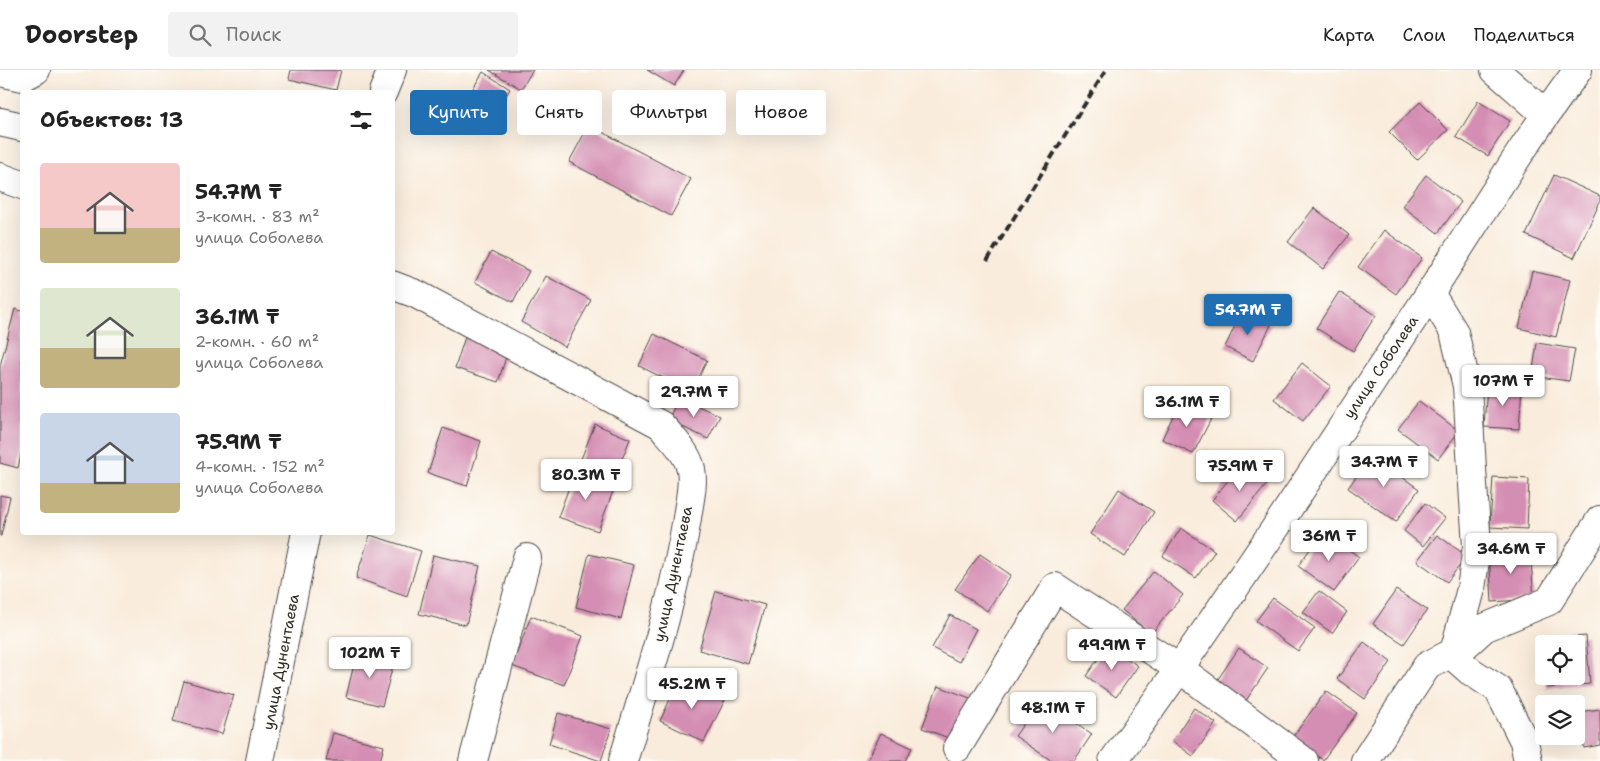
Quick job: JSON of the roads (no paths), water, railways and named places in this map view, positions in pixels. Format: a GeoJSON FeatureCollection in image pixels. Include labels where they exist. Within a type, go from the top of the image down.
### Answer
{"type":"FeatureCollection","features":[{"type":"Feature","properties":{"kind":"street"},"geometry":{"type":"LineString","coordinates":[[0,72],[23,77],[36,70]]}},
{"type":"Feature","properties":{"kind":"street"},"geometry":{"type":"LineString","coordinates":[[384,90],[392,70]]}},
{"type":"Feature","properties":{"kind":"street"},"geometry":{"type":"LineString","coordinates":[[1495,70],[1546,114]]}},
{"type":"Feature","properties":{"kind":"street","name":"улица Соболева"},"geometry":{"type":"LineString","coordinates":[[1113,761],[1180,669],[1430,293],[1546,114],[1578,70]]}},
{"type":"Feature","properties":{"kind":"street"},"geometry":{"type":"LineString","coordinates":[[0,122],[20,127]]}},
{"type":"Feature","properties":{"kind":"street"},"geometry":{"type":"LineString","coordinates":[[0,177],[20,184]]}},
{"type":"Feature","properties":{"kind":"street","name":"улица Дунентаева"},"geometry":{"type":"LineString","coordinates":[[395,286],[416,294],[661,425],[679,446],[691,468],[692,486],[684,539],[654,661],[623,761]]}},
{"type":"Feature","properties":{"kind":"street"},"geometry":{"type":"LineString","coordinates":[[1430,293],[1454,332],[1466,386],[1477,546],[1471,589],[1453,656]]}},
{"type":"Feature","properties":{"kind":"street"},"geometry":{"type":"LineString","coordinates":[[1453,656],[1484,628],[1549,601],[1600,520]]}},
{"type":"Feature","properties":{"kind":"street","name":"улица Дунентаева"},"geometry":{"type":"LineString","coordinates":[[260,761],[305,535]]}},
{"type":"Feature","properties":{"kind":"street"},"geometry":{"type":"LineString","coordinates":[[473,761],[527,558]]}},
{"type":"Feature","properties":{"kind":"street"},"geometry":{"type":"LineString","coordinates":[[957,748],[1055,587],[1180,669],[1304,761]]}},
{"type":"Feature","properties":{"kind":"street"},"geometry":{"type":"LineString","coordinates":[[1365,761],[1427,666],[1452,653],[1470,671],[1498,690],[1524,741],[1528,761]]}},
{"type":"Feature","properties":{"kind":"railway"},"geometry":{"type":"LineString","coordinates":[[987,261],[1106,70]]}}]}
